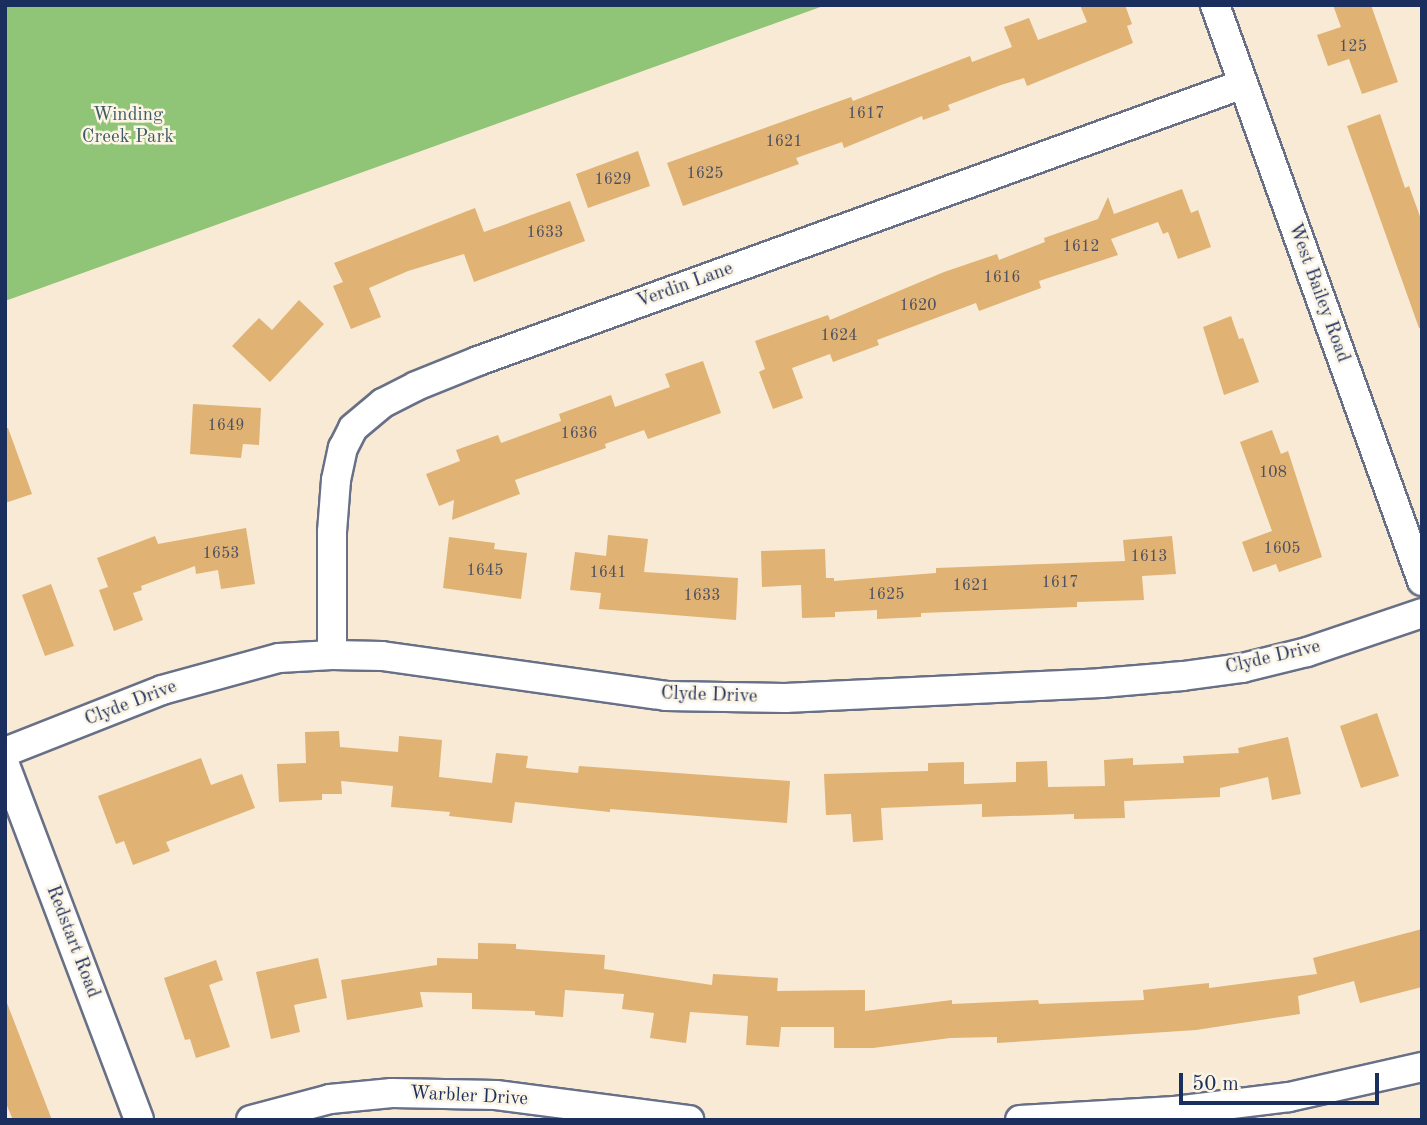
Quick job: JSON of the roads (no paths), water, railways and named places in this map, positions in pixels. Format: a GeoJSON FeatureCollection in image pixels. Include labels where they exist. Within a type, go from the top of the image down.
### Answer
{"type":"FeatureCollection","features":[{"type":"Feature","properties":{"kind":"street","name":"West Bailey Road"},"geometry":{"type":"LineString","coordinates":[[1215,5],[1422,582]]}},
{"type":"Feature","properties":{"kind":"street","name":"Verdin Lane"},"geometry":{"type":"LineString","coordinates":[[332,655],[332,532],[336,480],[343,448],[353,428],[383,403],[416,386],[478,361],[1243,84]]}},
{"type":"Feature","properties":{"kind":"street","name":"Clyde Drive"},"geometry":{"type":"LineString","coordinates":[[5,752],[162,690],[279,658],[382,656],[666,696],[785,698],[1101,683],[1184,676],[1242,668],[1307,652],[1422,613]]}},
{"type":"Feature","properties":{"kind":"street","name":"Redstart Road"},"geometry":{"type":"LineString","coordinates":[[5,765],[139,1120]]}},
{"type":"Feature","properties":{"kind":"street"},"geometry":{"type":"LineString","coordinates":[[1020,1120],[1175,1111],[1289,1097],[1422,1067]]}},
{"type":"Feature","properties":{"kind":"street","name":"Warbler Drive"},"geometry":{"type":"LineString","coordinates":[[251,1120],[330,1100],[392,1093],[496,1095],[689,1120]]}},
{"type":"Feature","properties":{"kind":"park label","name":"Winding Creek Park"},"geometry":{"type":"Point","coordinates":[128,127]}}]}
